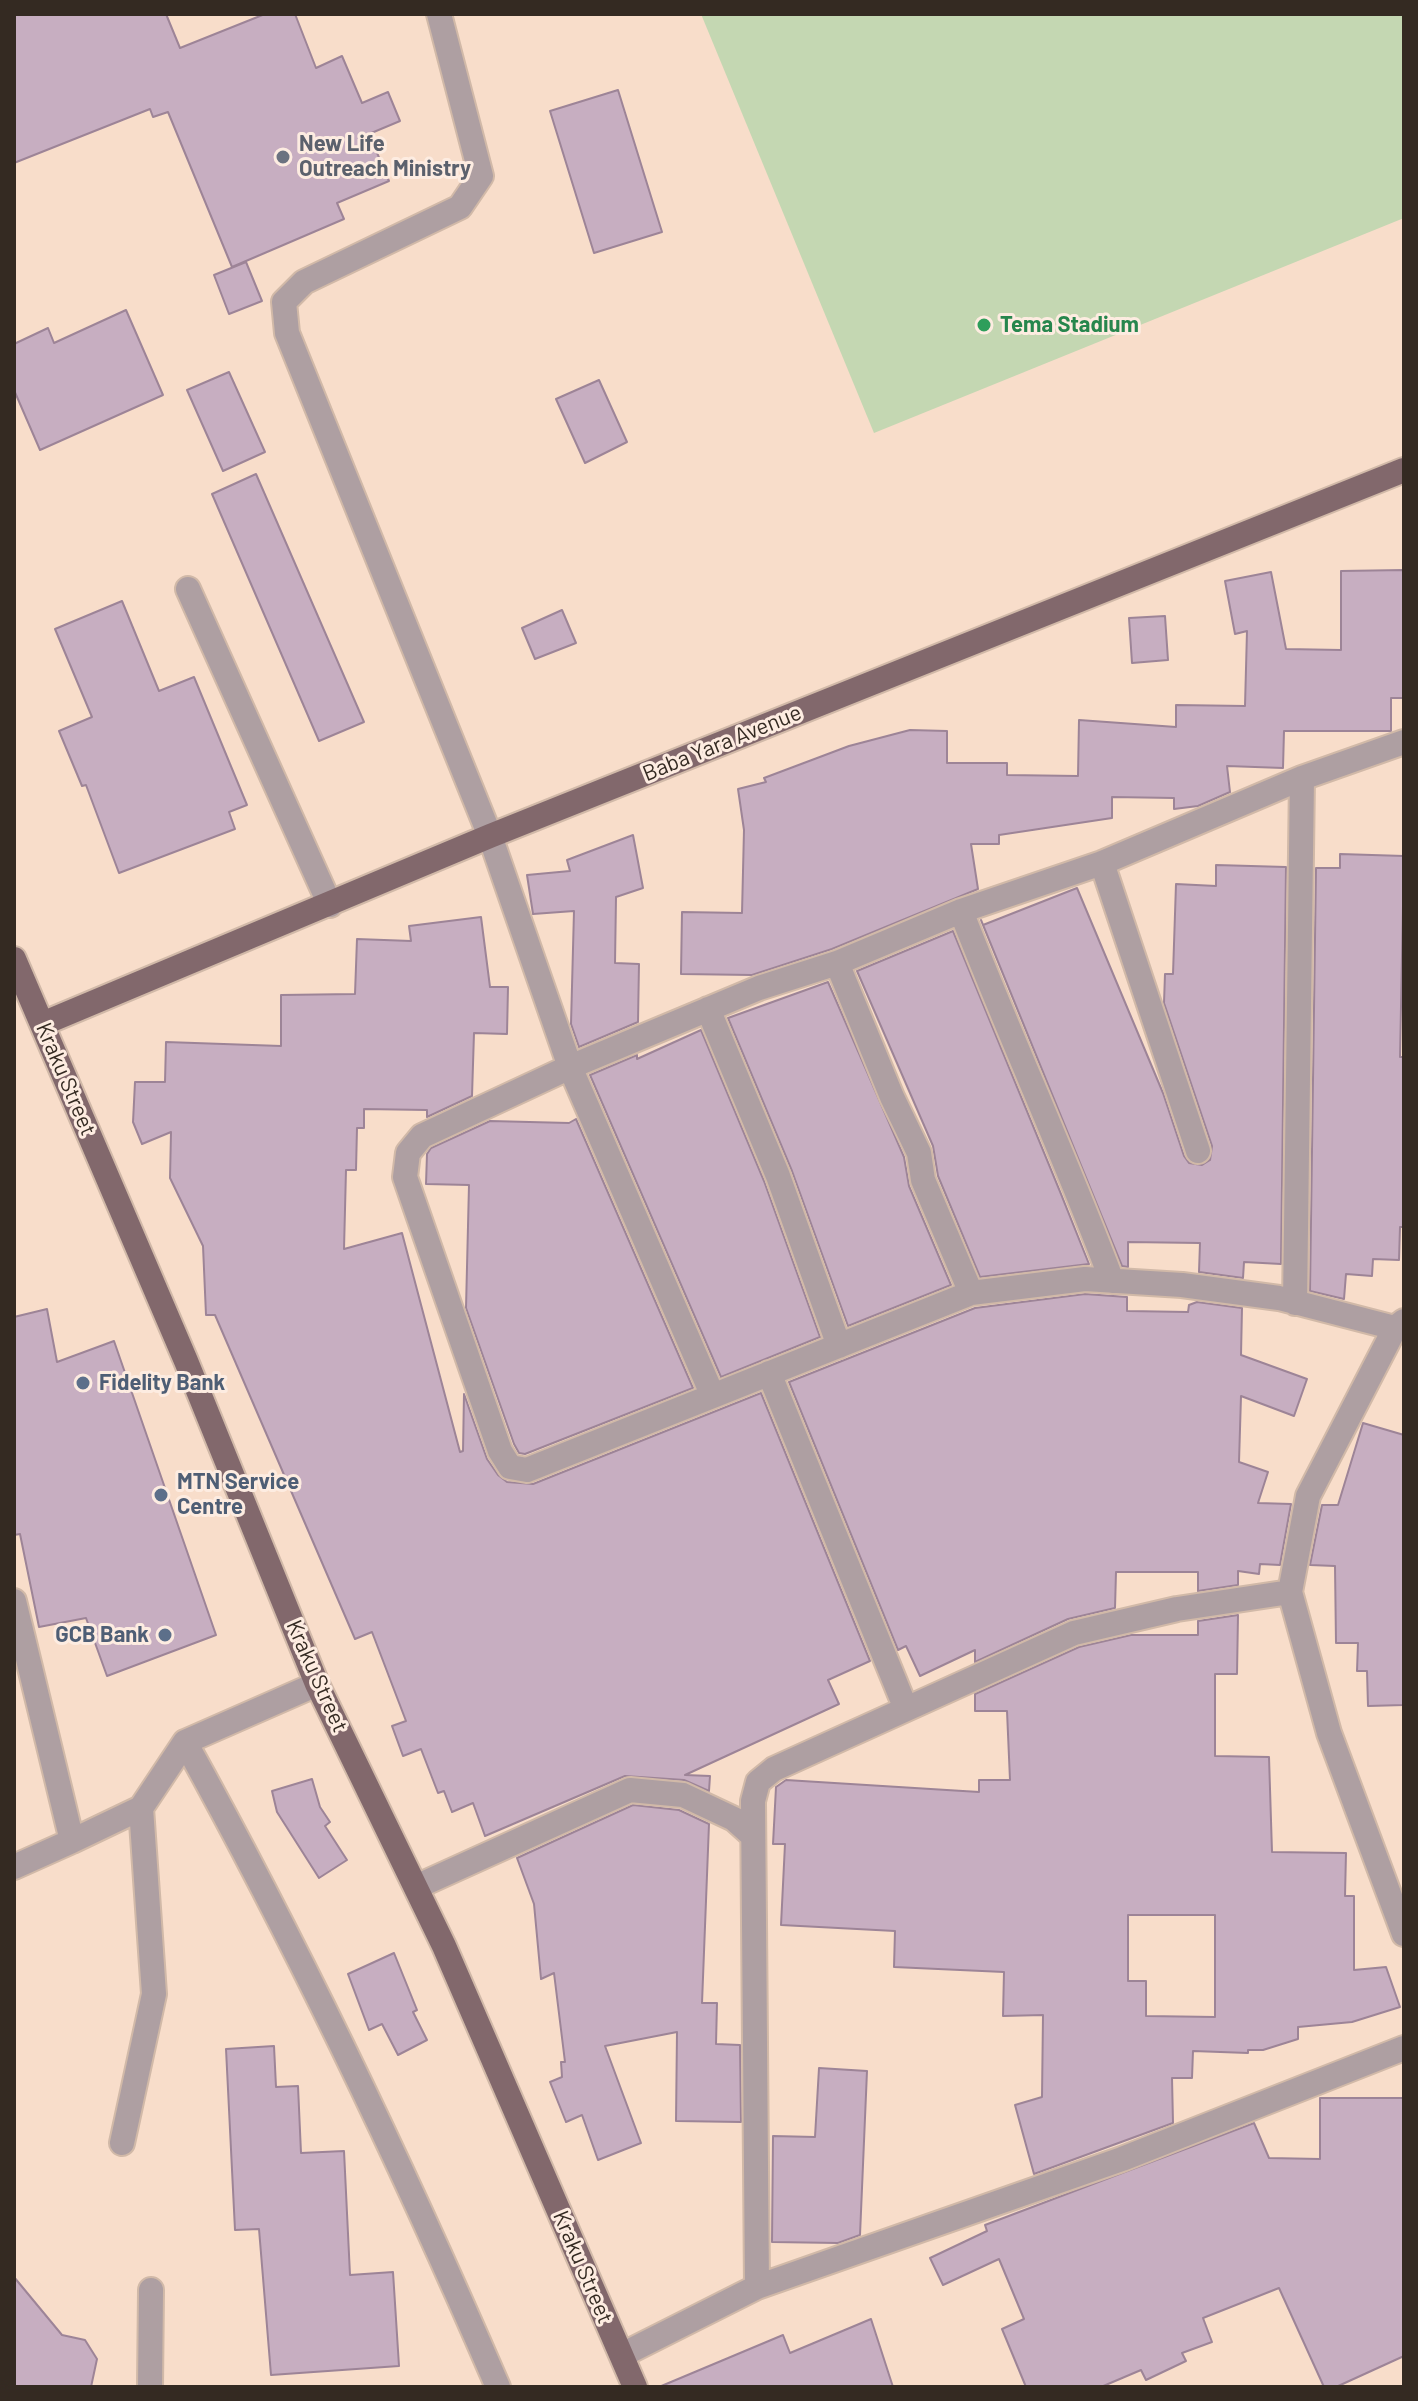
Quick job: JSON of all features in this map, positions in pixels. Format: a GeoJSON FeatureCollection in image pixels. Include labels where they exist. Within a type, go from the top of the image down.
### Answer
{"type":"FeatureCollection","features":[{"type":"Feature","properties":{"kind":"main road","name":"Baba Yara Avenue"},"geometry":{"type":"LineString","coordinates":[[42,1024],[490,836],[1404,470]]}},
{"type":"Feature","properties":{"kind":"main road","name":"Kraku Street"},"geometry":{"type":"LineString","coordinates":[[14,959],[186,1361],[317,1684],[416,1887],[635,2387]]}},
{"type":"Feature","properties":{"kind":"street"},"geometry":{"type":"LineString","coordinates":[[439,14],[481,176],[460,207],[304,282],[284,302],[287,333],[490,836],[570,1067],[712,1394]]}},
{"type":"Feature","properties":{"kind":"street"},"geometry":{"type":"LineString","coordinates":[[188,589],[330,905]]}},
{"type":"Feature","properties":{"kind":"street"},"geometry":{"type":"LineString","coordinates":[[1404,742],[1302,778],[1102,863],[961,911],[837,963],[708,1009],[570,1067],[422,1136],[408,1153],[405,1177],[500,1451],[510,1467],[527,1470],[971,1293],[1085,1279],[1182,1285],[1399,1324],[1308,1496],[1290,1592],[1329,1733],[1404,1934]]}},
{"type":"Feature","properties":{"kind":"street"},"geometry":{"type":"LineString","coordinates":[[1295,1303],[1302,778]]}},
{"type":"Feature","properties":{"kind":"street"},"geometry":{"type":"LineString","coordinates":[[1102,863],[1198,1151]]}},
{"type":"Feature","properties":{"kind":"street"},"geometry":{"type":"LineString","coordinates":[[961,911],[998,1005],[1055,1132],[1112,1281]]}},
{"type":"Feature","properties":{"kind":"street"},"geometry":{"type":"LineString","coordinates":[[837,963],[892,1097],[919,1153],[923,1180],[971,1293]]}},
{"type":"Feature","properties":{"kind":"street"},"geometry":{"type":"LineString","coordinates":[[708,1009],[778,1176],[839,1346]]}},
{"type":"Feature","properties":{"kind":"street"},"geometry":{"type":"LineString","coordinates":[[769,1373],[906,1709]]}},
{"type":"Feature","properties":{"kind":"street"},"geometry":{"type":"LineString","coordinates":[[757,2287],[753,1801],[758,1782],[774,1769],[1074,1633],[1177,1609],[1290,1592]]}},
{"type":"Feature","properties":{"kind":"street"},"geometry":{"type":"LineString","coordinates":[[14,1601],[72,1841]]}},
{"type":"Feature","properties":{"kind":"street"},"geometry":{"type":"LineString","coordinates":[[14,1867],[141,1808],[185,1742],[317,1684]]}},
{"type":"Feature","properties":{"kind":"street"},"geometry":{"type":"LineString","coordinates":[[185,1742],[270,1897],[351,2060],[498,2387]]}},
{"type":"Feature","properties":{"kind":"street"},"geometry":{"type":"LineString","coordinates":[[416,1887],[630,1790],[683,1795],[734,1819],[753,1836]]}},
{"type":"Feature","properties":{"kind":"street"},"geometry":{"type":"LineString","coordinates":[[122,2143],[154,1994],[141,1808]]}},
{"type":"Feature","properties":{"kind":"street"},"geometry":{"type":"LineString","coordinates":[[622,2355],[757,2287],[1122,2159],[1404,2048]]}},
{"type":"Feature","properties":{"kind":"street"},"geometry":{"type":"LineString","coordinates":[[150,2387],[151,2290]]}},
{"type":"Feature","properties":{"kind":"green space","name":"Tema Stadium"},"geometry":{"type":"Polygon","coordinates":[[[701,14],[1404,14],[1404,218],[874,433],[701,14]]]}},
{"type":"Feature","properties":{"kind":"building"},"geometry":{"type":"Polygon","coordinates":[[[14,14],[166,14],[180,48],[265,14],[295,14],[316,68],[342,56],[362,103],[388,92],[400,121],[369,134],[389,181],[337,203],[344,219],[232,267],[168,112],[153,117],[150,109],[14,163],[14,14]]]}},
{"type":"Feature","properties":{"kind":"building"},"geometry":{"type":"Polygon","coordinates":[[[618,90],[662,232],[594,253],[550,111],[618,90]]]}},
{"type":"Feature","properties":{"kind":"building"},"geometry":{"type":"Polygon","coordinates":[[[246,262],[262,301],[229,314],[214,275],[246,262]]]}},
{"type":"Feature","properties":{"kind":"building"},"geometry":{"type":"Polygon","coordinates":[[[126,310],[163,395],[40,450],[14,390],[14,344],[48,328],[54,343],[126,310]]]}},
{"type":"Feature","properties":{"kind":"building"},"geometry":{"type":"Polygon","coordinates":[[[229,372],[265,452],[223,471],[187,390],[229,372]]]}},
{"type":"Feature","properties":{"kind":"building"},"geometry":{"type":"Polygon","coordinates":[[[599,380],[627,442],[585,463],[556,399],[599,380]]]}},
{"type":"Feature","properties":{"kind":"building"},"geometry":{"type":"Polygon","coordinates":[[[256,474],[364,722],[319,741],[212,494],[256,474]]]}},
{"type":"Feature","properties":{"kind":"building"},"geometry":{"type":"Polygon","coordinates":[[[1404,570],[1404,698],[1391,698],[1391,731],[1284,731],[1283,768],[1227,766],[1230,792],[1198,806],[1174,809],[1174,798],[1112,797],[1112,818],[999,835],[999,844],[971,844],[978,889],[832,949],[752,975],[681,974],[682,912],[742,913],[744,830],[738,789],[766,782],[764,778],[849,746],[910,730],[947,731],[947,763],[1007,763],[1007,775],[1078,776],[1079,720],[1176,727],[1176,705],[1245,706],[1247,631],[1235,634],[1225,581],[1271,572],[1286,649],[1341,650],[1341,571],[1404,570]]]}},
{"type":"Feature","properties":{"kind":"building"},"geometry":{"type":"Polygon","coordinates":[[[122,601],[159,691],[194,677],[247,805],[229,812],[235,829],[119,873],[86,785],[82,786],[59,731],[92,717],[55,629],[122,601]]]}},
{"type":"Feature","properties":{"kind":"building"},"geometry":{"type":"Polygon","coordinates":[[[562,610],[576,643],[535,659],[522,628],[562,610]]]}},
{"type":"Feature","properties":{"kind":"building"},"geometry":{"type":"Polygon","coordinates":[[[1165,616],[1168,660],[1132,663],[1129,618],[1165,616]]]}},
{"type":"Feature","properties":{"kind":"building"},"geometry":{"type":"Polygon","coordinates":[[[633,835],[643,888],[616,897],[615,963],[639,964],[638,1022],[579,1047],[571,1024],[574,911],[533,914],[527,875],[570,871],[567,860],[633,835]]]}},
{"type":"Feature","properties":{"kind":"building"},"geometry":{"type":"Polygon","coordinates":[[[1340,854],[1404,856],[1400,1057],[1404,1057],[1404,1227],[1400,1227],[1399,1260],[1373,1259],[1372,1276],[1346,1274],[1344,1299],[1310,1291],[1316,868],[1340,868],[1340,854]]]}},
{"type":"Feature","properties":{"kind":"building"},"geometry":{"type":"Polygon","coordinates":[[[1216,865],[1286,867],[1281,1264],[1244,1262],[1243,1278],[1199,1272],[1200,1243],[1128,1242],[1128,1267],[1122,1266],[983,925],[1077,888],[1163,1093],[1184,1156],[1189,1163],[1202,1165],[1210,1160],[1212,1146],[1164,1003],[1165,974],[1173,974],[1176,884],[1216,886],[1216,865]]]}},
{"type":"Feature","properties":{"kind":"building"},"geometry":{"type":"Polygon","coordinates":[[[481,917],[490,987],[508,987],[507,1034],[474,1033],[472,1096],[427,1117],[427,1110],[364,1109],[364,1128],[357,1128],[356,1170],[346,1170],[344,1249],[402,1233],[460,1452],[463,1451],[464,1394],[487,1459],[507,1482],[533,1484],[761,1393],[870,1661],[828,1680],[839,1704],[685,1775],[710,1776],[709,1791],[684,1780],[625,1776],[485,1836],[473,1803],[452,1812],[444,1791],[438,1793],[421,1749],[403,1756],[392,1726],[406,1721],[372,1632],[355,1639],[215,1315],[206,1315],[203,1246],[170,1178],[171,1132],[142,1144],[133,1122],[135,1082],[165,1082],[166,1042],[281,1046],[281,995],[355,994],[357,939],[411,941],[409,926],[481,917]]]}},
{"type":"Feature","properties":{"kind":"building"},"geometry":{"type":"Polygon","coordinates":[[[953,931],[1089,1264],[980,1277],[938,1176],[933,1146],[857,971],[953,931]]]}},
{"type":"Feature","properties":{"kind":"building"},"geometry":{"type":"Polygon","coordinates":[[[828,982],[904,1157],[909,1186],[951,1285],[848,1326],[792,1171],[728,1018],[828,982]]]}},
{"type":"Feature","properties":{"kind":"building"},"geometry":{"type":"Polygon","coordinates":[[[701,1030],[764,1181],[820,1337],[721,1377],[590,1075],[637,1055],[637,1059],[701,1030]]]}},
{"type":"Feature","properties":{"kind":"building"},"geometry":{"type":"Polygon","coordinates":[[[576,1119],[693,1388],[525,1454],[519,1453],[514,1444],[466,1308],[469,1185],[426,1184],[427,1154],[431,1148],[490,1121],[569,1123],[576,1119]]]}},
{"type":"Feature","properties":{"kind":"building"},"geometry":{"type":"Polygon","coordinates":[[[1085,1294],[1127,1297],[1127,1311],[1188,1312],[1189,1305],[1197,1302],[1242,1308],[1241,1355],[1307,1379],[1294,1416],[1241,1396],[1239,1462],[1268,1472],[1258,1503],[1291,1504],[1280,1565],[1260,1564],[1259,1574],[1238,1571],[1238,1585],[1198,1591],[1198,1572],[1116,1572],[1115,1608],[1068,1619],[975,1662],[975,1650],[920,1676],[906,1646],[898,1650],[789,1382],[975,1308],[1085,1294]]]}},
{"type":"Feature","properties":{"kind":"building"},"geometry":{"type":"Polygon","coordinates":[[[47,1309],[57,1362],[114,1341],[216,1635],[107,1676],[86,1618],[39,1627],[20,1534],[14,1535],[14,1317],[47,1309]]]}},
{"type":"Feature","properties":{"kind":"building"},"geometry":{"type":"Polygon","coordinates":[[[1363,1423],[1404,1435],[1404,1705],[1368,1706],[1367,1671],[1357,1671],[1358,1643],[1336,1643],[1335,1566],[1310,1565],[1322,1505],[1338,1505],[1363,1423]]]}},
{"type":"Feature","properties":{"kind":"building"},"geometry":{"type":"Polygon","coordinates":[[[1238,1615],[1237,1674],[1215,1674],[1215,1756],[1269,1757],[1272,1852],[1346,1853],[1345,1896],[1354,1896],[1354,1970],[1386,1967],[1400,2007],[1352,2022],[1298,2027],[1298,2039],[1263,2050],[1248,2050],[1248,2053],[1193,2051],[1192,2078],[1172,2078],[1173,2123],[1034,2174],[1015,2105],[1042,2097],[1043,2015],[1003,2016],[1004,1972],[894,1967],[895,1931],[781,1925],[785,1844],[773,1844],[776,1787],[786,1780],[979,1792],[979,1780],[1010,1780],[1007,1711],[975,1711],[975,1694],[1079,1647],[1131,1635],[1198,1635],[1198,1621],[1238,1615]],[[1128,1915],[1128,1981],[1146,1981],[1146,2016],[1215,2017],[1215,1915],[1128,1915]]]}},
{"type":"Feature","properties":{"kind":"building"},"geometry":{"type":"Polygon","coordinates":[[[312,1779],[320,1807],[330,1822],[325,1826],[347,1860],[319,1878],[277,1812],[272,1791],[312,1779]]]}},
{"type":"Feature","properties":{"kind":"building"},"geometry":{"type":"Polygon","coordinates":[[[633,1805],[679,1810],[709,1824],[702,2003],[717,2003],[716,2044],[740,2045],[741,2122],[676,2121],[677,2032],[605,2046],[641,2143],[598,2160],[582,2115],[566,2122],[550,2082],[562,2077],[561,2062],[565,2062],[554,1973],[541,1979],[534,1904],[517,1858],[633,1805]]]}},
{"type":"Feature","properties":{"kind":"building"},"geometry":{"type":"Polygon","coordinates":[[[394,1953],[417,2010],[413,2012],[427,2040],[398,2055],[382,2024],[369,2030],[348,1974],[394,1953]]]}},
{"type":"Feature","properties":{"kind":"building"},"geometry":{"type":"Polygon","coordinates":[[[274,2046],[276,2087],[298,2086],[301,2153],[344,2151],[350,2275],[393,2272],[399,2366],[271,2375],[259,2229],[235,2230],[226,2049],[274,2046]]]}},
{"type":"Feature","properties":{"kind":"building"},"geometry":{"type":"Polygon","coordinates":[[[819,2068],[867,2071],[860,2235],[838,2243],[772,2242],[773,2136],[815,2137],[819,2068]]]}},
{"type":"Feature","properties":{"kind":"building"},"geometry":{"type":"Polygon","coordinates":[[[1320,2098],[1404,2098],[1404,2356],[1336,2387],[1324,2387],[1279,2288],[1203,2318],[1212,2342],[1182,2353],[1186,2361],[1146,2380],[1141,2370],[1101,2387],[1026,2387],[1002,2329],[1024,2319],[999,2259],[943,2285],[930,2258],[987,2231],[985,2225],[1254,2123],[1269,2158],[1320,2159],[1320,2098]]]}},
{"type":"Feature","properties":{"kind":"building"},"geometry":{"type":"Polygon","coordinates":[[[14,2277],[62,2335],[85,2340],[97,2359],[91,2387],[14,2387],[14,2277]]]}},
{"type":"Feature","properties":{"kind":"building"},"geometry":{"type":"Polygon","coordinates":[[[871,2319],[893,2387],[659,2387],[783,2335],[790,2353],[871,2319]]]}},
{"type":"Feature","properties":{"kind":"place","name":"New Life Outreach Ministry"},"geometry":{"type":"Point","coordinates":[283,157]}},
{"type":"Feature","properties":{"kind":"place","name":"Tema Stadium"},"geometry":{"type":"Point","coordinates":[984,325]}},
{"type":"Feature","properties":{"kind":"place","name":"Fidelity Bank"},"geometry":{"type":"Point","coordinates":[83,1383]}},
{"type":"Feature","properties":{"kind":"place","name":"MTN Service Centre"},"geometry":{"type":"Point","coordinates":[161,1495]}},
{"type":"Feature","properties":{"kind":"place","name":"GCB Bank"},"geometry":{"type":"Point","coordinates":[165,1635]}}]}
